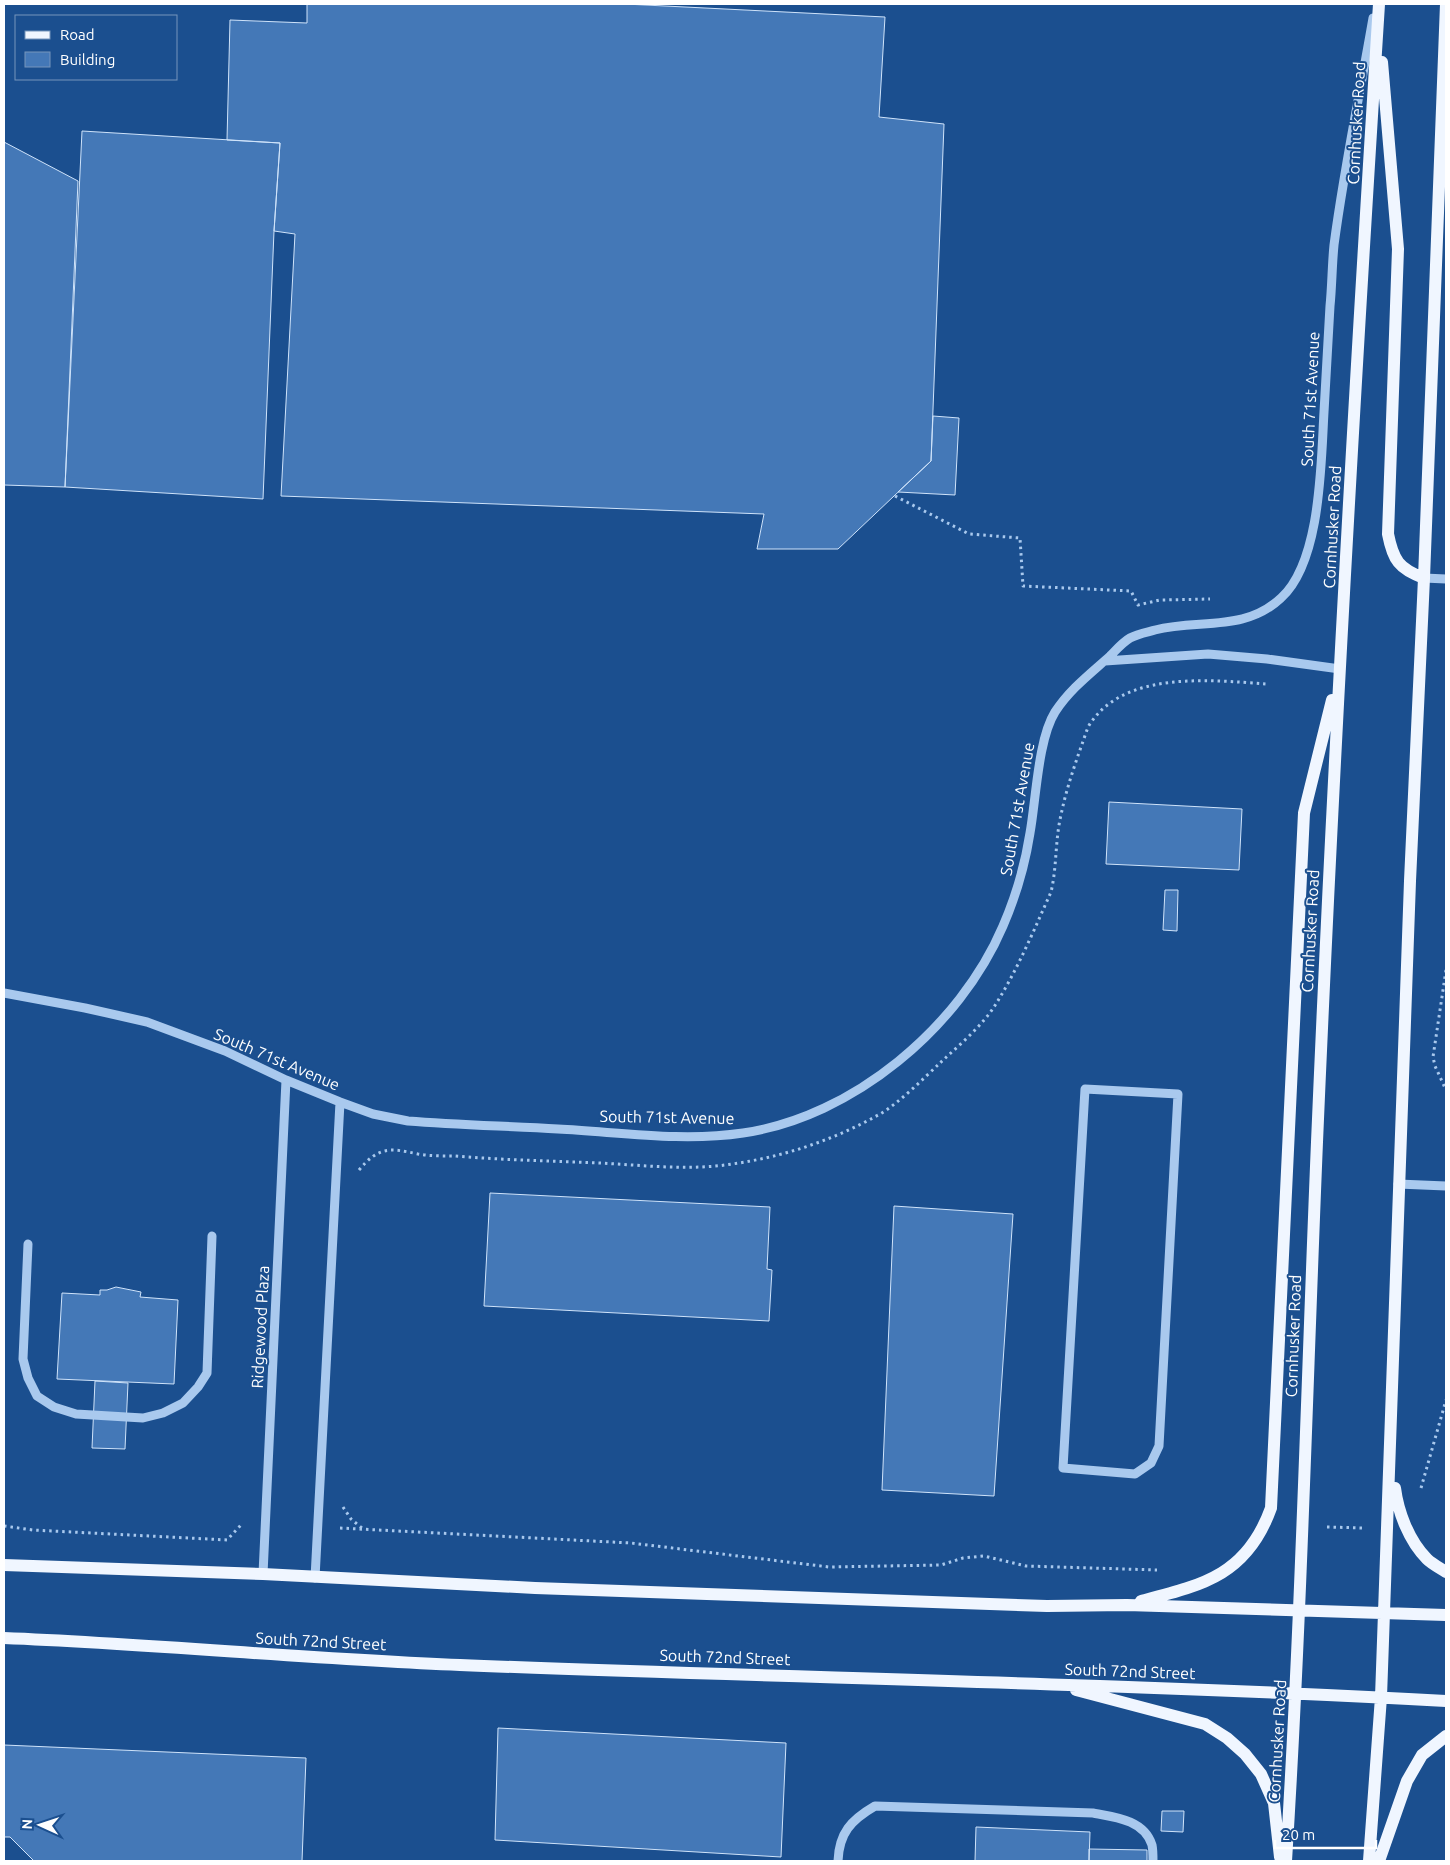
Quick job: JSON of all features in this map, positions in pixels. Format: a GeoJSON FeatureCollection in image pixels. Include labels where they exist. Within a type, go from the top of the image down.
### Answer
{"type":"FeatureCollection","features":[{"type":"Feature","properties":{"kind":"main road","name":"Cornhusker Road"},"geometry":{"type":"LineString","coordinates":[[1286,1861],[1296,1693],[1317,1141],[1340,668],[1378,17],[1377,4]]}},
{"type":"Feature","properties":{"kind":"main road"},"geometry":{"type":"LineString","coordinates":[[1369,1861],[1381,1697],[1398,1184],[1446,4]]}},
{"type":"Feature","properties":{"kind":"main road"},"geometry":{"type":"LineString","coordinates":[[1378,17],[1398,249],[1388,534],[1391,549],[1398,562],[1409,573],[1424,578]]}},
{"type":"Feature","properties":{"kind":"main road"},"geometry":{"type":"LineString","coordinates":[[1127,1605],[1202,1584],[1227,1571],[1246,1553],[1264,1528],[1271,1508],[1304,813],[1340,668]]}},
{"type":"Feature","properties":{"kind":"main road"},"geometry":{"type":"LineString","coordinates":[[1390,1451],[1397,1503],[1410,1536],[1426,1558],[1446,1572]]}},
{"type":"Feature","properties":{"kind":"main road"},"geometry":{"type":"LineString","coordinates":[[4,1565],[263,1574],[544,1589],[1047,1606],[1127,1605],[1446,1615]]}},
{"type":"Feature","properties":{"kind":"main road","name":"South 72nd Street"},"geometry":{"type":"LineString","coordinates":[[4,1638],[119,1643],[294,1656],[458,1664],[1296,1693],[1446,1700]]}},
{"type":"Feature","properties":{"kind":"main road"},"geometry":{"type":"LineString","coordinates":[[1054,1685],[1205,1724],[1226,1738],[1245,1754],[1261,1774],[1274,1803],[1281,1861]]}},
{"type":"Feature","properties":{"kind":"main road"},"geometry":{"type":"LineString","coordinates":[[1379,1861],[1407,1781],[1422,1755],[1446,1736]]}},
{"type":"Feature","properties":{"kind":"street","name":"South 71st Avenue"},"geometry":{"type":"LineString","coordinates":[[4,993],[147,1022],[225,1051],[286,1080],[340,1102],[373,1114],[408,1121],[645,1135],[713,1136],[746,1133],[779,1126],[808,1116],[836,1102],[888,1069],[924,1039],[955,1004],[982,966],[1002,928],[1019,884],[1030,835],[1044,738],[1050,721],[1067,695],[1078,682],[1130,638],[1158,629],[1244,620],[1259,614],[1285,595],[1294,583],[1308,552],[1319,493],[1334,248],[1377,4]]}},
{"type":"Feature","properties":{"kind":"street"},"geometry":{"type":"LineString","coordinates":[[1424,578],[1446,579]]}},
{"type":"Feature","properties":{"kind":"street"},"geometry":{"type":"LineString","coordinates":[[1105,661],[1208,654],[1340,668]]}},
{"type":"Feature","properties":{"kind":"street","name":"Ridgewood Plaza"},"geometry":{"type":"LineString","coordinates":[[263,1574],[286,1080]]}},
{"type":"Feature","properties":{"kind":"street"},"geometry":{"type":"LineString","coordinates":[[1084,1089],[1178,1094],[1159,1446],[1151,1463],[1135,1474],[1063,1468],[1084,1089]]}},
{"type":"Feature","properties":{"kind":"street"},"geometry":{"type":"LineString","coordinates":[[315,1578],[340,1102]]}},
{"type":"Feature","properties":{"kind":"street"},"geometry":{"type":"LineString","coordinates":[[1398,1184],[1446,1186]]}},
{"type":"Feature","properties":{"kind":"street"},"geometry":{"type":"LineString","coordinates":[[28,1244],[23,1359],[28,1378],[37,1396],[54,1407],[76,1414],[143,1418],[163,1413],[182,1403],[198,1388],[207,1373],[212,1236]]}},
{"type":"Feature","properties":{"kind":"street"},"geometry":{"type":"LineString","coordinates":[[838,1861],[838,1846],[845,1832],[858,1816],[875,1806],[1093,1813],[1120,1818],[1141,1827],[1152,1845],[1153,1861]]}},
{"type":"Feature","properties":{"kind":"path"},"geometry":{"type":"LineString","coordinates":[[894,496],[969,534],[1020,538],[1023,586],[1132,591],[1138,605],[1182,598],[1219,599]]}},
{"type":"Feature","properties":{"kind":"path"},"geometry":{"type":"LineString","coordinates":[[356,1176],[358,1170],[367,1161],[378,1153],[390,1150],[407,1150],[418,1154],[460,1157],[678,1167],[730,1165],[784,1155],[833,1137],[881,1113],[925,1078],[972,1032],[993,1008],[1010,981],[1051,892],[1054,880],[1058,828],[1063,804],[1088,727],[1102,708],[1125,695],[1147,686],[1170,681],[1218,680],[1266,684]]}},
{"type":"Feature","properties":{"kind":"path"},"geometry":{"type":"LineString","coordinates":[[1446,970],[1433,1057],[1446,1090]]}},
{"type":"Feature","properties":{"kind":"path"},"geometry":{"type":"LineString","coordinates":[[1422,1495],[1421,1487],[1424,1474],[1446,1400]]}},
{"type":"Feature","properties":{"kind":"path"},"geometry":{"type":"LineString","coordinates":[[341,1502],[351,1519],[362,1528]]}},
{"type":"Feature","properties":{"kind":"path"},"geometry":{"type":"LineString","coordinates":[[4,1526],[33,1530],[227,1540],[241,1525]]}},
{"type":"Feature","properties":{"kind":"path"},"geometry":{"type":"LineString","coordinates":[[1302,1526],[1388,1528]]}},
{"type":"Feature","properties":{"kind":"path"},"geometry":{"type":"LineString","coordinates":[[351,1528],[631,1543],[829,1567],[941,1564],[963,1558],[984,1556],[1026,1566],[1159,1570]]}},
{"type":"Feature","properties":{"kind":"building"},"geometry":{"type":"Polygon","coordinates":[[[307,4],[625,4],[885,17],[879,117],[944,124],[931,461],[838,549],[757,549],[764,514],[281,496],[295,234],[274,231],[280,143],[227,140],[230,20],[307,23],[307,4]]]}},
{"type":"Feature","properties":{"kind":"building"},"geometry":{"type":"Polygon","coordinates":[[[82,131],[280,143],[274,231],[263,499],[65,487],[82,131]]]}},
{"type":"Feature","properties":{"kind":"building"},"geometry":{"type":"Polygon","coordinates":[[[4,142],[78,181],[65,487],[4,485],[4,142]]]}},
{"type":"Feature","properties":{"kind":"building"},"geometry":{"type":"Polygon","coordinates":[[[933,416],[959,418],[955,495],[898,492],[931,461],[933,416]]]}},
{"type":"Feature","properties":{"kind":"building"},"geometry":{"type":"Polygon","coordinates":[[[1109,802],[1242,809],[1239,870],[1106,864],[1109,802]]]}},
{"type":"Feature","properties":{"kind":"building"},"geometry":{"type":"Polygon","coordinates":[[[1165,890],[1178,890],[1177,931],[1163,930],[1165,890]]]}},
{"type":"Feature","properties":{"kind":"building"},"geometry":{"type":"Polygon","coordinates":[[[490,1193],[770,1207],[767,1269],[772,1270],[769,1321],[484,1306],[490,1193]]]}},
{"type":"Feature","properties":{"kind":"building"},"geometry":{"type":"Polygon","coordinates":[[[894,1206],[1013,1214],[994,1496],[882,1490],[894,1206]]]}},
{"type":"Feature","properties":{"kind":"building"},"geometry":{"type":"Polygon","coordinates":[[[116,1287],[141,1292],[140,1297],[178,1300],[174,1384],[57,1379],[62,1293],[100,1295],[100,1290],[116,1287]]]}},
{"type":"Feature","properties":{"kind":"building"},"geometry":{"type":"Polygon","coordinates":[[[95,1381],[128,1383],[125,1449],[92,1448],[95,1381]]]}},
{"type":"Feature","properties":{"kind":"building"},"geometry":{"type":"Polygon","coordinates":[[[498,1728],[786,1743],[781,1857],[495,1840],[498,1728]]]}},
{"type":"Feature","properties":{"kind":"building"},"geometry":{"type":"Polygon","coordinates":[[[4,1745],[306,1758],[302,1861],[34,1861],[10,1837],[4,1837],[4,1745]]]}},
{"type":"Feature","properties":{"kind":"building"},"geometry":{"type":"Polygon","coordinates":[[[1162,1811],[1184,1811],[1183,1832],[1161,1831],[1162,1811]]]}},
{"type":"Feature","properties":{"kind":"building"},"geometry":{"type":"Polygon","coordinates":[[[976,1827],[1090,1832],[1089,1861],[975,1861],[976,1827]]]}},
{"type":"Feature","properties":{"kind":"building"},"geometry":{"type":"Polygon","coordinates":[[[1089,1849],[1147,1850],[1147,1861],[1089,1861],[1089,1849]]]}}]}
